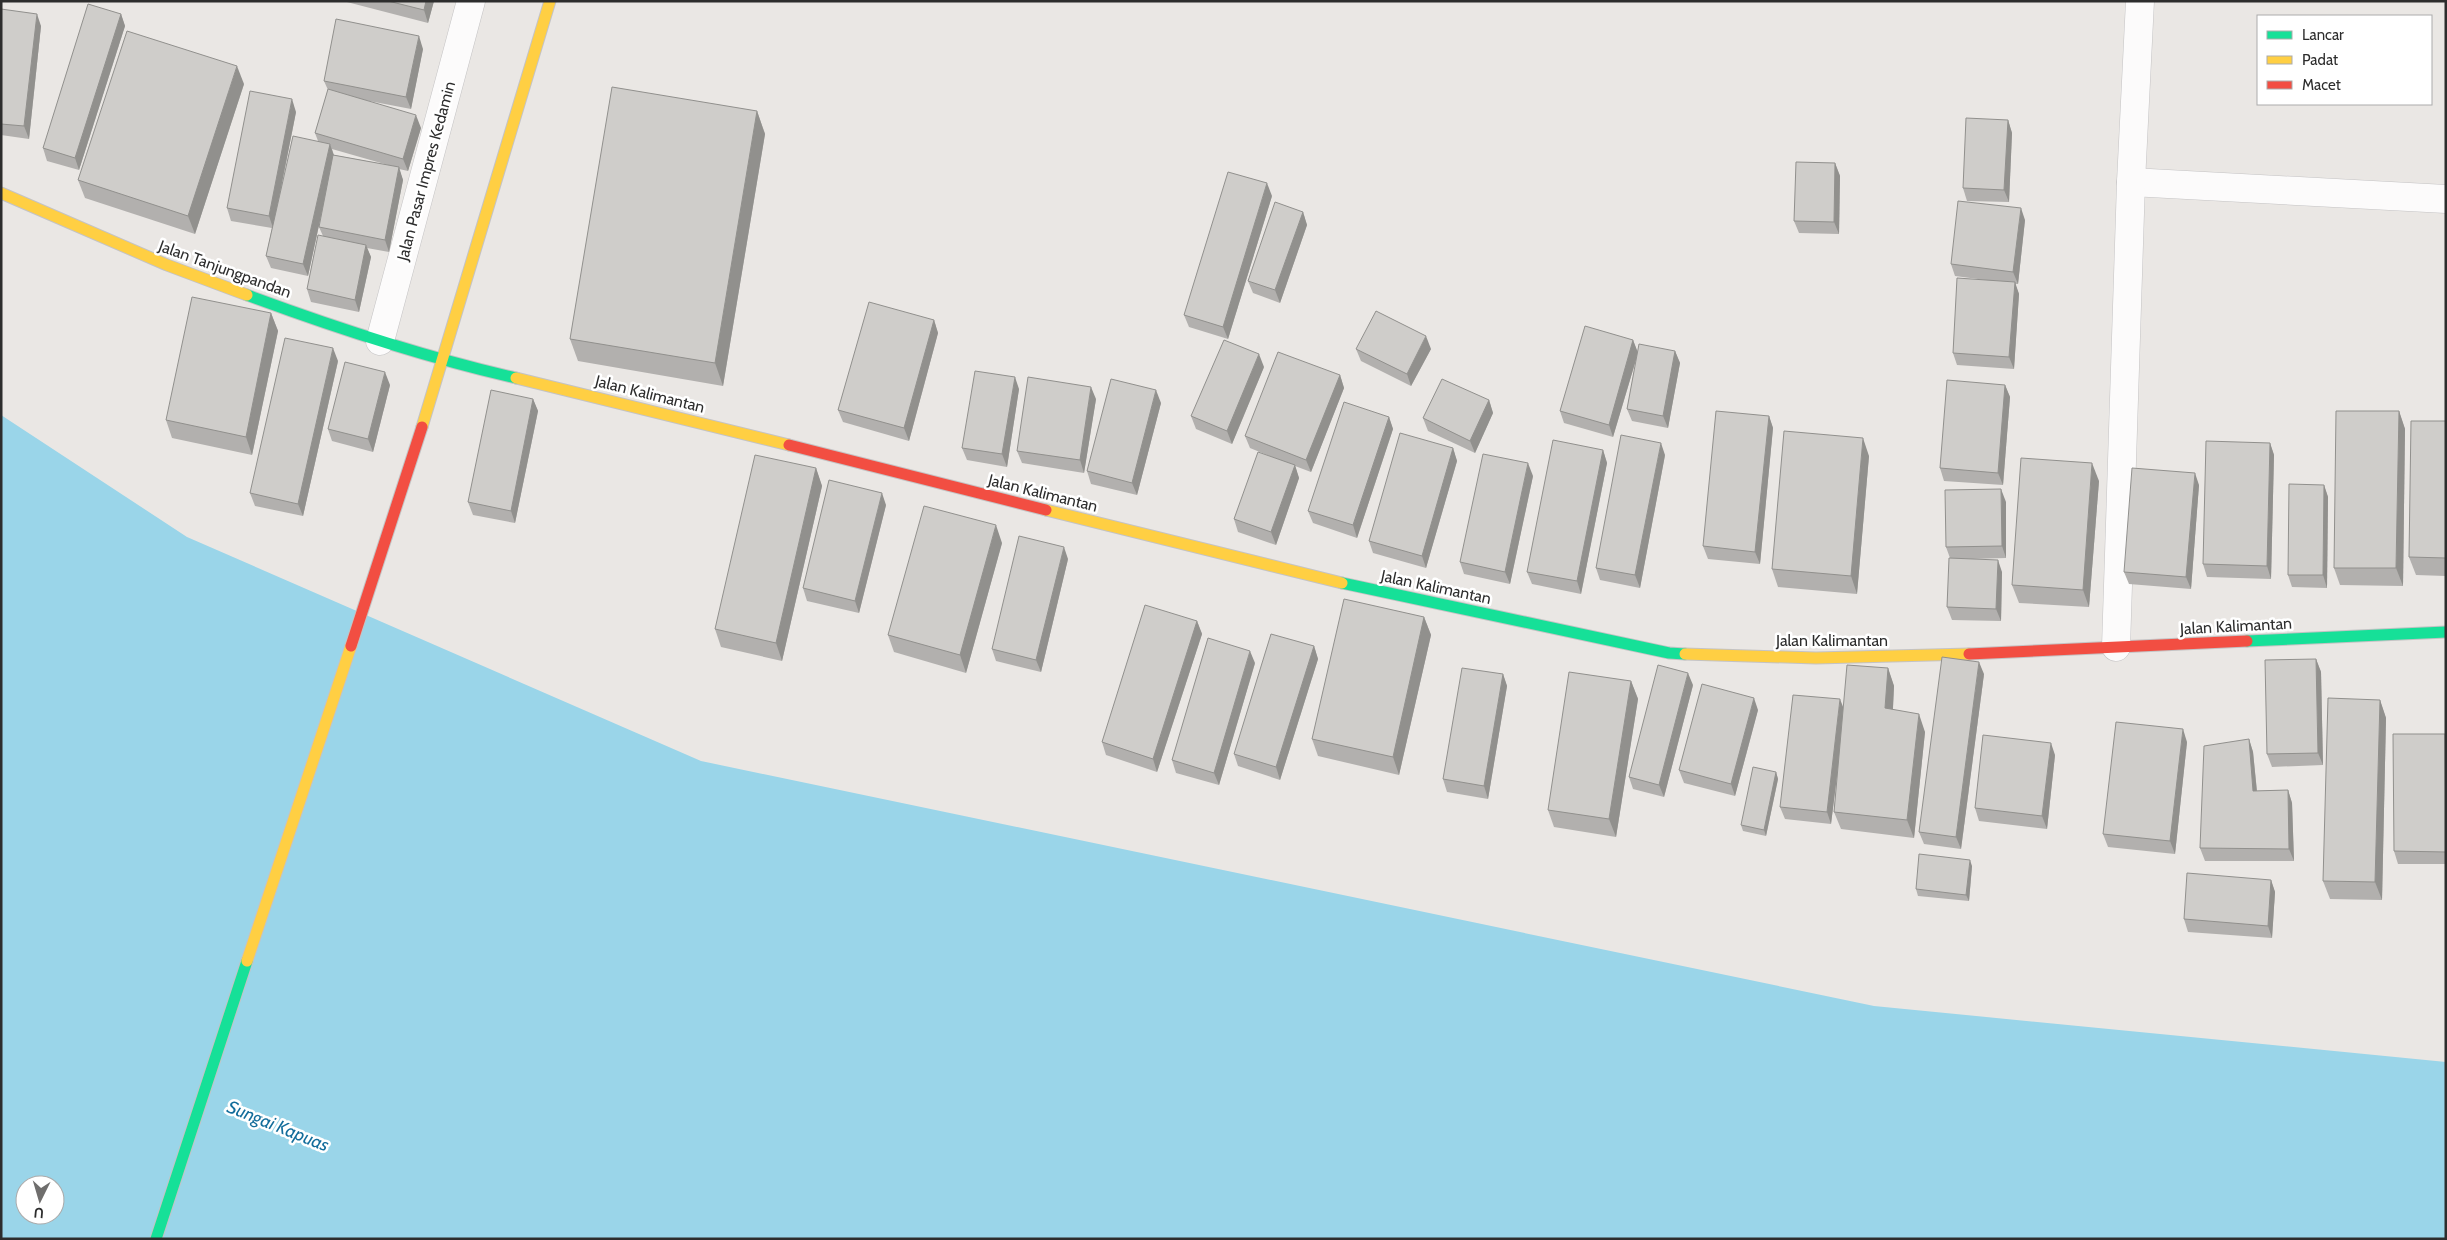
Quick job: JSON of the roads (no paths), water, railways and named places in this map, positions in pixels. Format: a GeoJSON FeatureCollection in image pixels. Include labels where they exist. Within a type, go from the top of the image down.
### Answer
{"type":"FeatureCollection","features":[{"type":"Feature","properties":{"kind":"main road"},"geometry":{"type":"LineString","coordinates":[[156,1239],[414,455],[550,1]]}},
{"type":"Feature","properties":{"kind":"main road","name":"Jalan Tanjungpandan"},"geometry":{"type":"LineString","coordinates":[[1,193],[167,265],[380,341],[443,361]]}},
{"type":"Feature","properties":{"kind":"main road","name":"Jalan Kalimantan"},"geometry":{"type":"LineString","coordinates":[[443,361],[581,393],[1312,577],[1669,653],[1816,658],[1930,656],[2446,632]]}},
{"type":"Feature","properties":{"kind":"street","name":"Jalan Pasar Impres Kedamin"},"geometry":{"type":"LineString","coordinates":[[380,341],[471,1]]}},
{"type":"Feature","properties":{"kind":"street"},"geometry":{"type":"LineString","coordinates":[[2116,648],[2131,182],[2140,1]]}},
{"type":"Feature","properties":{"kind":"street"},"geometry":{"type":"LineString","coordinates":[[2131,182],[2446,199]]}},
{"type":"Feature","properties":{"kind":"water","name":"Sungai Kapuas"},"geometry":{"type":"Polygon","coordinates":[[[1,415],[187,537],[701,761],[1874,1006],[2446,1062],[2446,1239],[1,1239],[1,415]]]}}]}
